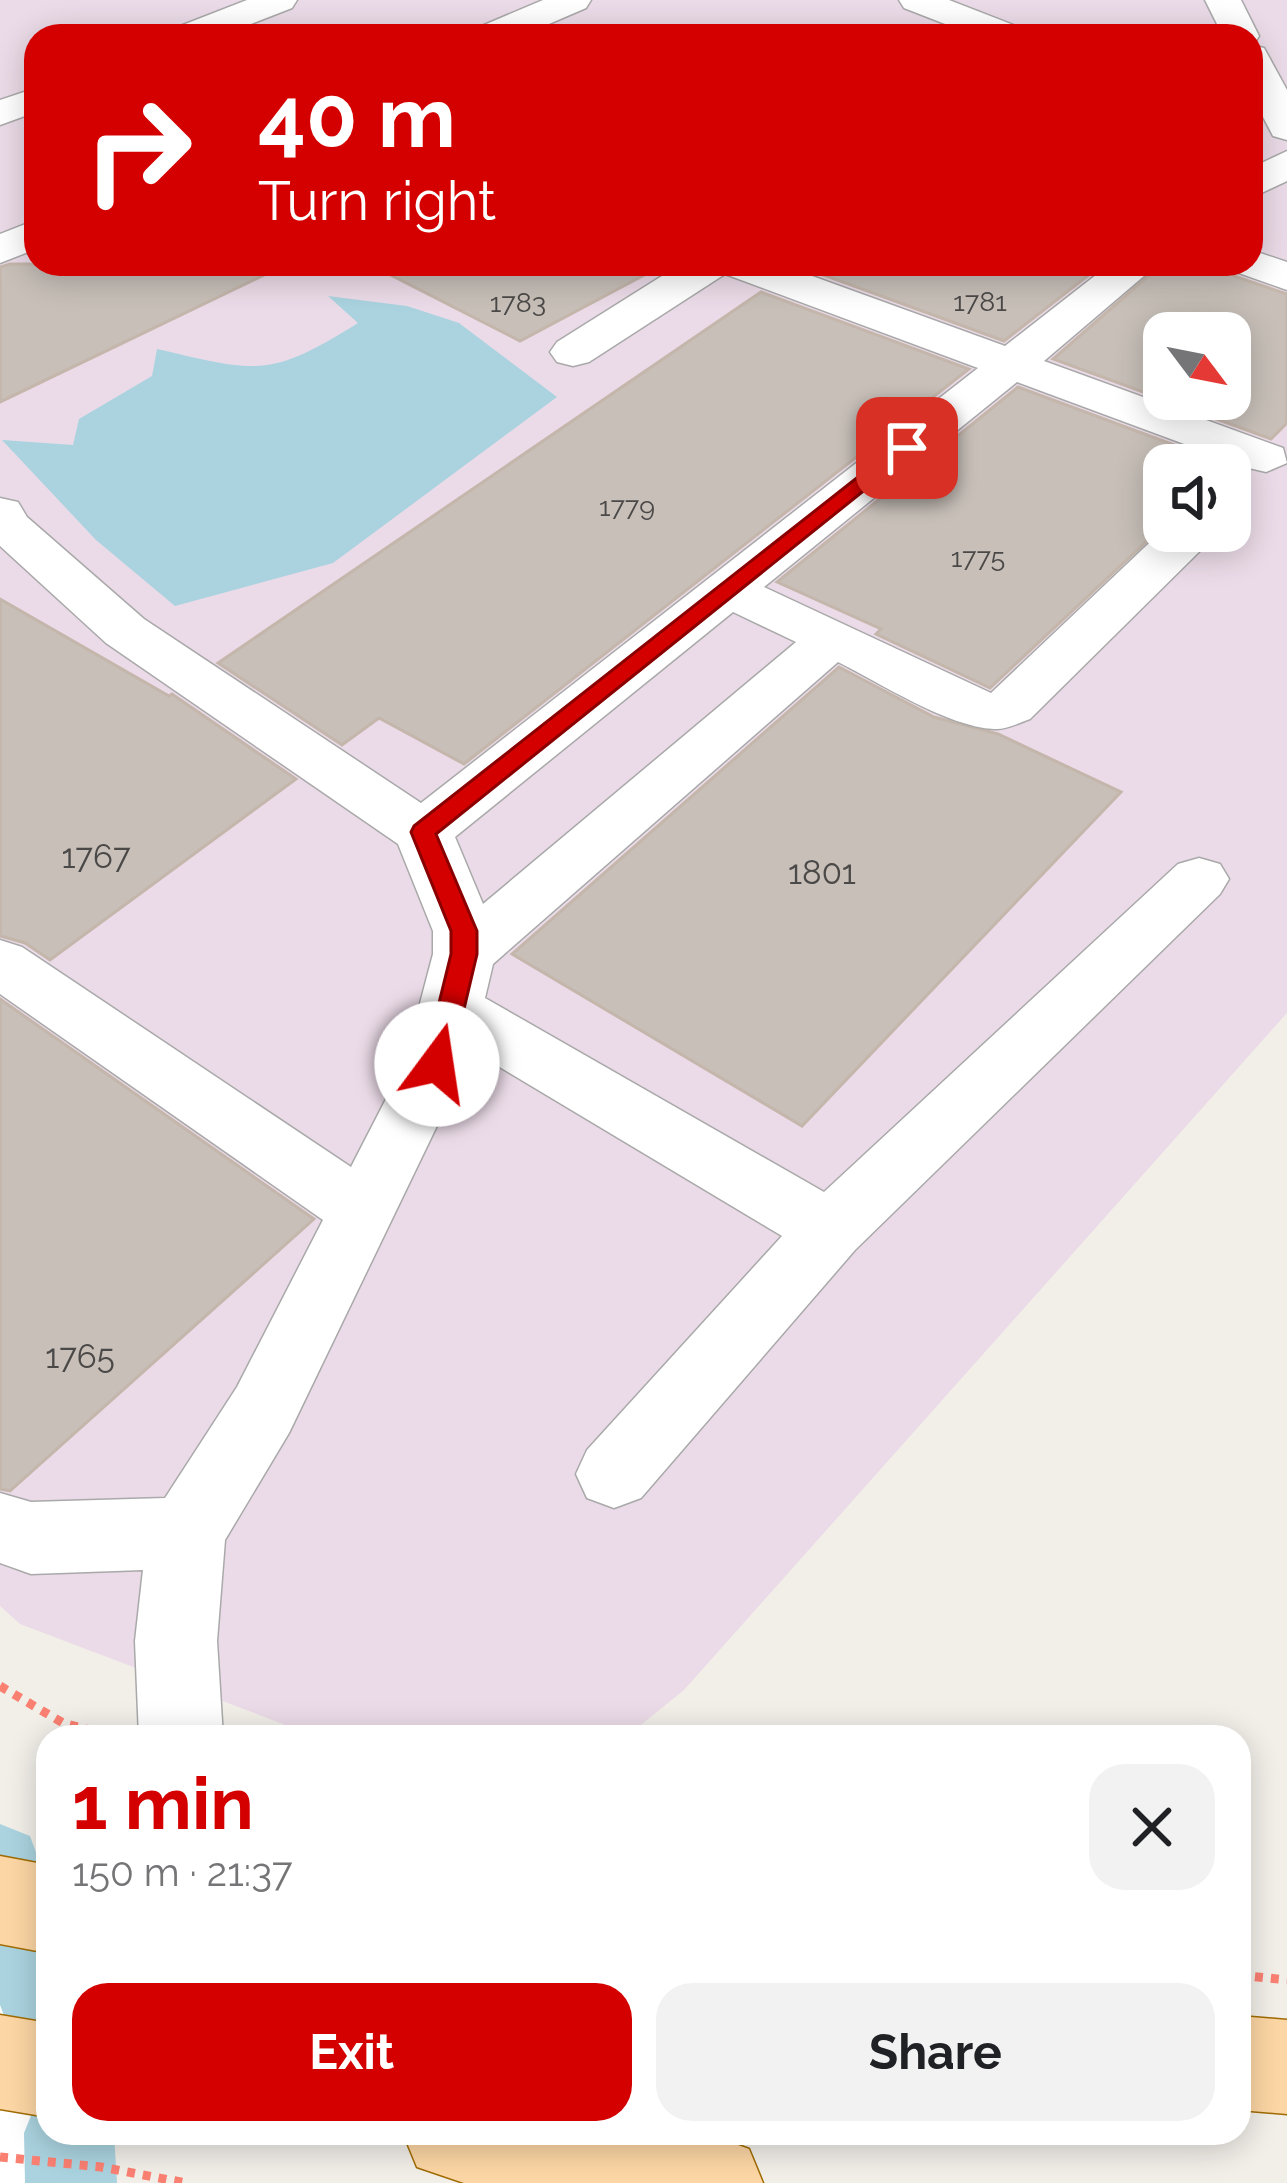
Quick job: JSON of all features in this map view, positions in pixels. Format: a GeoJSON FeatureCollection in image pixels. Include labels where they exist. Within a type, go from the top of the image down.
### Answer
{"type":"FeatureCollection","features":[{"type":"Feature","properties":{"kind":"main road"},"geometry":{"type":"LineString","coordinates":[[0,1900],[36,1907]]}},
{"type":"Feature","properties":{"kind":"main road"},"geometry":{"type":"LineString","coordinates":[[0,2062],[36,2068]]}},
{"type":"Feature","properties":{"kind":"main road"},"geometry":{"type":"LineString","coordinates":[[1251,2063],[1287,2067]]}},
{"type":"Feature","properties":{"kind":"main road"},"geometry":{"type":"LineString","coordinates":[[515,2145],[716,2183]]}},
{"type":"Feature","properties":{"kind":"lane"},"geometry":{"type":"LineString","coordinates":[[219,24],[278,0]]}},
{"type":"Feature","properties":{"kind":"lane"},"geometry":{"type":"LineString","coordinates":[[517,24],[572,0]]}},
{"type":"Feature","properties":{"kind":"lane"},"geometry":{"type":"LineString","coordinates":[[921,13],[963,24]]}},
{"type":"Feature","properties":{"kind":"lane"},"geometry":{"type":"LineString","coordinates":[[1263,81],[1287,131]]}},
{"type":"Feature","properties":{"kind":"lane"},"geometry":{"type":"LineString","coordinates":[[573,352],[692,276]]}},
{"type":"Feature","properties":{"kind":"lane"},"geometry":{"type":"LineString","coordinates":[[772,276],[1014,364],[1263,474]]}},
{"type":"Feature","properties":{"kind":"lane"},"geometry":{"type":"LineString","coordinates":[[423,832],[1122,276]]}},
{"type":"Feature","properties":{"kind":"lane"},"geometry":{"type":"LineString","coordinates":[[3,524],[125,631],[423,832],[464,931],[437,1064],[263,1410],[186,1533],[176,1641],[180,1725]]}},
{"type":"Feature","properties":{"kind":"lane"},"geometry":{"type":"LineString","coordinates":[[729,590],[978,708],[1003,710],[1170,552]]}},
{"type":"Feature","properties":{"kind":"lane"},"geometry":{"type":"LineString","coordinates":[[457,981],[832,638]]}},
{"type":"Feature","properties":{"kind":"lane"},"geometry":{"type":"LineString","coordinates":[[614,1474],[830,1230],[1199,879]]}},
{"type":"Feature","properties":{"kind":"lane"},"geometry":{"type":"LineString","coordinates":[[0,963],[361,1210]]}},
{"type":"Feature","properties":{"kind":"lane"},"geometry":{"type":"LineString","coordinates":[[457,981],[830,1230]]}},
{"type":"Feature","properties":{"kind":"lane"},"geometry":{"type":"LineString","coordinates":[[0,1528],[31,1538],[186,1533]]}},
{"type":"Feature","properties":{"kind":"path"},"geometry":{"type":"LineString","coordinates":[[0,1686],[70,1725]]}},
{"type":"Feature","properties":{"kind":"path"},"geometry":{"type":"LineString","coordinates":[[1251,1976],[1287,1980]]}},
{"type":"Feature","properties":{"kind":"path"},"geometry":{"type":"LineString","coordinates":[[0,2157],[100,2167],[186,2183]]}},
{"type":"Feature","properties":{"kind":"shaded area"},"geometry":{"type":"Polygon","coordinates":[[[0,0],[1287,0],[1287,1013],[684,1690],[641,1725],[285,1725],[20,1624],[0,1606],[0,0]]]}},
{"type":"Feature","properties":{"kind":"water"},"geometry":{"type":"Polygon","coordinates":[[[328,296],[407,306],[459,323],[557,397],[333,563],[175,606],[96,540],[2,440],[73,445],[79,419],[152,376],[157,349],[241,366],[261,366],[303,354],[358,323],[328,296]]]}},
{"type":"Feature","properties":{"kind":"pier"},"geometry":{"type":"Polygon","coordinates":[[[0,1913],[43,2183],[0,2183],[0,1913]]]}},
{"type":"Feature","properties":{"kind":"building"},"geometry":{"type":"Polygon","coordinates":[[[24,264],[24,276],[262,276],[0,402],[0,267],[24,264]]]}},
{"type":"Feature","properties":{"kind":"building"},"geometry":{"type":"Polygon","coordinates":[[[393,276],[642,276],[520,341],[393,276]]]}},
{"type":"Feature","properties":{"kind":"building"},"geometry":{"type":"Polygon","coordinates":[[[826,276],[1088,276],[1004,341],[826,276]]]}},
{"type":"Feature","properties":{"kind":"building"},"geometry":{"type":"Polygon","coordinates":[[[1148,276],[1234,276],[1287,294],[1287,423],[1271,439],[1219,420],[1251,420],[1251,312],[1143,312],[1143,392],[1053,359],[1148,276]]]}},
{"type":"Feature","properties":{"kind":"building"},"geometry":{"type":"Polygon","coordinates":[[[761,292],[969,369],[464,764],[379,718],[342,745],[218,663],[761,292]]]}},
{"type":"Feature","properties":{"kind":"building"},"geometry":{"type":"Polygon","coordinates":[[[1018,387],[1171,444],[1143,444],[1143,545],[990,688],[876,634],[881,629],[777,582],[1018,387]]]}},
{"type":"Feature","properties":{"kind":"building"},"geometry":{"type":"Polygon","coordinates":[[[0,599],[172,694],[296,779],[50,960],[25,943],[0,936],[0,599]]]}},
{"type":"Feature","properties":{"kind":"building"},"geometry":{"type":"Polygon","coordinates":[[[839,667],[934,717],[998,734],[1121,792],[802,1126],[512,954],[839,667]]]}},
{"type":"Feature","properties":{"kind":"building"},"geometry":{"type":"Polygon","coordinates":[[[0,999],[314,1219],[10,1491],[0,1489],[0,999]]]}},
{"type":"Feature","properties":{"kind":"waterway"},"geometry":{"type":"LineString","coordinates":[[0,1866],[36,1981]]}},
{"type":"Feature","properties":{"kind":"waterway"},"geometry":{"type":"LineString","coordinates":[[69,2145],[71,2183]]}},
{"type":"Feature","properties":{"kind":"route"},"geometry":{"type":"LineString","coordinates":[[437,1064],[464,954],[464,931],[423,832],[907,448]]}}]}
